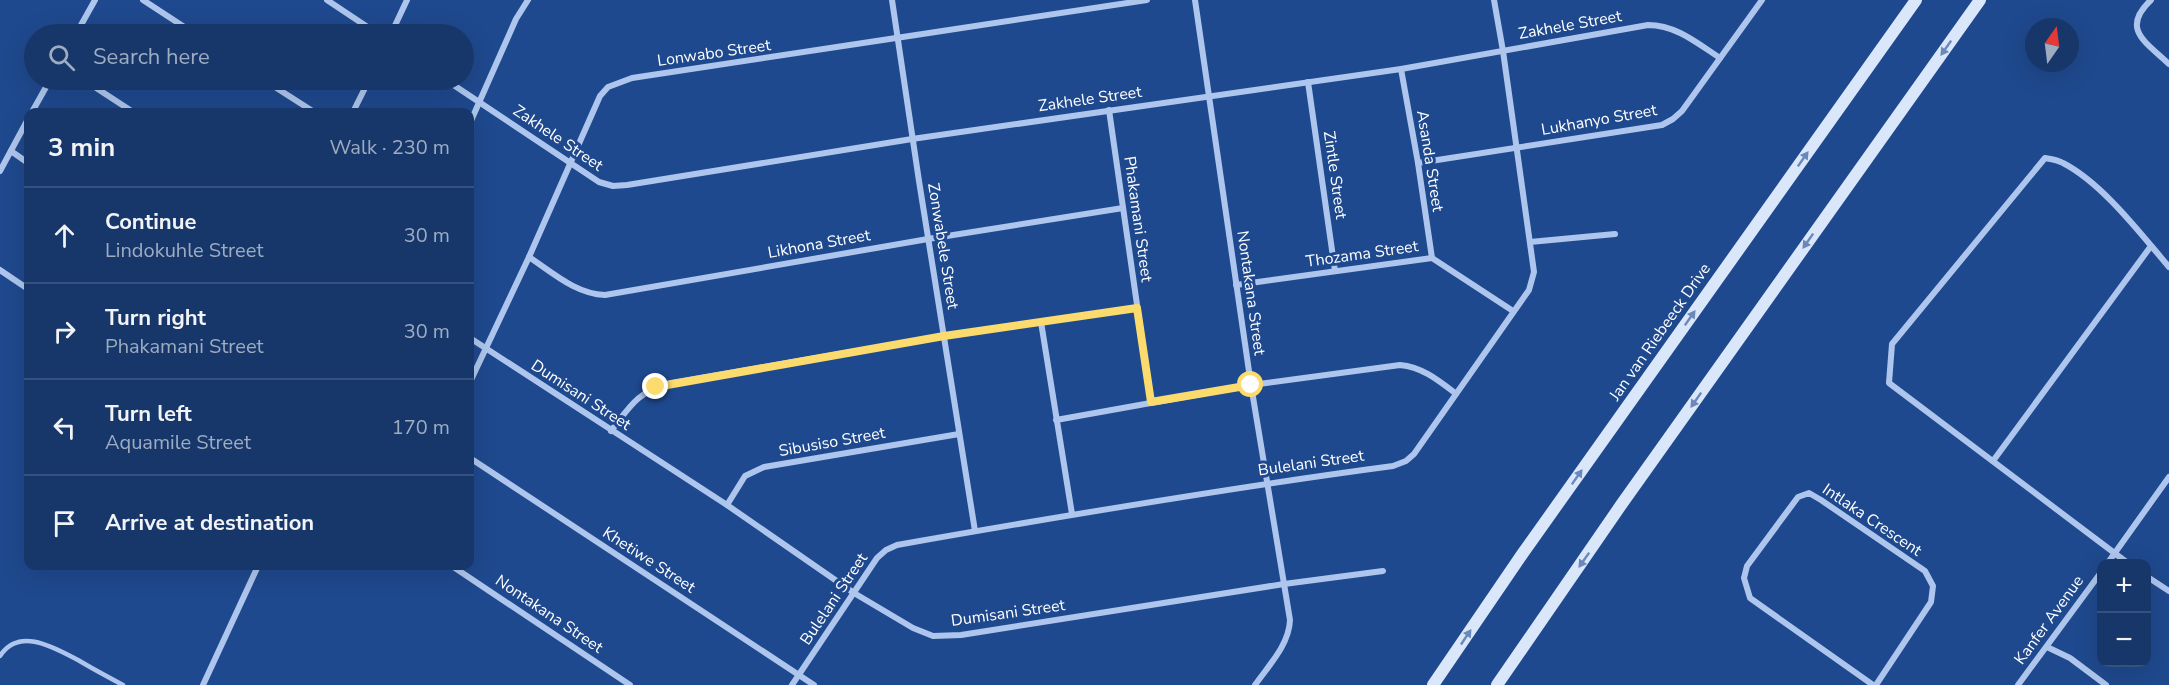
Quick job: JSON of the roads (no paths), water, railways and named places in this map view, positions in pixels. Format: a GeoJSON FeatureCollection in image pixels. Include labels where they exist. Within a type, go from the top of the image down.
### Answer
{"type":"FeatureCollection","features":[{"type":"Feature","properties":{"kind":"main road","name":"Jan van Riebeeck Drive"},"geometry":{"type":"LineString","coordinates":[[1433,685],[1530,543],[1916,0]]}},
{"type":"Feature","properties":{"kind":"main road"},"geometry":{"type":"LineString","coordinates":[[1497,685],[1628,496],[1980,0]]}},
{"type":"Feature","properties":{"kind":"street"},"geometry":{"type":"LineString","coordinates":[[82,24],[95,0]]}},
{"type":"Feature","properties":{"kind":"street"},"geometry":{"type":"LineString","coordinates":[[143,0],[180,24]]}},
{"type":"Feature","properties":{"kind":"street"},"geometry":{"type":"LineString","coordinates":[[327,0],[363,24]]}},
{"type":"Feature","properties":{"kind":"street"},"geometry":{"type":"LineString","coordinates":[[396,24],[407,0]]}},
{"type":"Feature","properties":{"kind":"street"},"geometry":{"type":"LineString","coordinates":[[474,115],[516,19],[528,0]]}},
{"type":"Feature","properties":{"kind":"street","name":"Zonwabele Street"},"geometry":{"type":"LineString","coordinates":[[892,0],[975,531]]}},
{"type":"Feature","properties":{"kind":"street","name":"Lonwabo Street"},"geometry":{"type":"LineString","coordinates":[[474,374],[572,163],[600,96],[608,87],[632,78],[805,53],[897,36],[1147,0]]}},
{"type":"Feature","properties":{"kind":"street","name":"Nontakana Street"},"geometry":{"type":"LineString","coordinates":[[1195,0],[1251,385],[1290,620],[1290,631],[1286,642],[1255,685]]}},
{"type":"Feature","properties":{"kind":"street","name":"Bulelani Street"},"geometry":{"type":"LineString","coordinates":[[792,685],[877,558],[886,550],[897,545],[1266,482],[1393,466],[1406,461],[1414,453],[1532,283],[1534,272],[1530,242],[1494,0]]}},
{"type":"Feature","properties":{"kind":"street","name":"Lukhanyo Street"},"geometry":{"type":"LineString","coordinates":[[1418,163],[1662,125],[1682,111],[1762,0]]}},
{"type":"Feature","properties":{"kind":"street"},"geometry":{"type":"LineString","coordinates":[[2151,0],[2136,18],[2136,29],[2169,64]]}},
{"type":"Feature","properties":{"kind":"street","name":"Zakhele Street"},"geometry":{"type":"LineString","coordinates":[[461,90],[599,182],[613,186],[912,139],[1401,69],[1658,25],[1679,31],[1720,58]]}},
{"type":"Feature","properties":{"kind":"street","name":"Asanda Street"},"geometry":{"type":"LineString","coordinates":[[1401,69],[1432,258]]}},
{"type":"Feature","properties":{"kind":"street","name":"Zintle Street"},"geometry":{"type":"LineString","coordinates":[[1308,82],[1335,271]]}},
{"type":"Feature","properties":{"kind":"street"},"geometry":{"type":"LineString","coordinates":[[34,108],[44,90]]}},
{"type":"Feature","properties":{"kind":"street"},"geometry":{"type":"LineString","coordinates":[[99,90],[127,108]]}},
{"type":"Feature","properties":{"kind":"street"},"geometry":{"type":"LineString","coordinates":[[280,90],[308,108]]}},
{"type":"Feature","properties":{"kind":"street"},"geometry":{"type":"LineString","coordinates":[[355,108],[364,90]]}},
{"type":"Feature","properties":{"kind":"street","name":"Phakamani Street"},"geometry":{"type":"LineString","coordinates":[[1109,110],[1151,402]]}},
{"type":"Feature","properties":{"kind":"street"},"geometry":{"type":"LineString","coordinates":[[0,171],[24,127]]}},
{"type":"Feature","properties":{"kind":"street"},"geometry":{"type":"LineString","coordinates":[[11,151],[24,160]]}},
{"type":"Feature","properties":{"kind":"street"},"geometry":{"type":"LineString","coordinates":[[2122,559],[1889,383],[1892,344],[2045,158],[2061,161],[2088,179],[2169,267]]}},
{"type":"Feature","properties":{"kind":"street","name":"Likhona Street"},"geometry":{"type":"LineString","coordinates":[[529,257],[581,291],[593,295],[605,295],[928,238],[1123,208]]}},
{"type":"Feature","properties":{"kind":"street"},"geometry":{"type":"LineString","coordinates":[[1530,242],[1615,234]]}},
{"type":"Feature","properties":{"kind":"street"},"geometry":{"type":"LineString","coordinates":[[1993,461],[2151,246]]}},
{"type":"Feature","properties":{"kind":"street","name":"Thozama Street"},"geometry":{"type":"LineString","coordinates":[[1236,285],[1432,258],[1513,311]]}},
{"type":"Feature","properties":{"kind":"street"},"geometry":{"type":"LineString","coordinates":[[0,270],[24,286]]}},
{"type":"Feature","properties":{"kind":"street"},"geometry":{"type":"LineString","coordinates":[[611,431],[633,402],[643,393],[656,387],[944,336],[1137,308]]}},
{"type":"Feature","properties":{"kind":"street"},"geometry":{"type":"LineString","coordinates":[[1041,322],[1072,514]]}},
{"type":"Feature","properties":{"kind":"street","name":"Dumisani Street"},"geometry":{"type":"LineString","coordinates":[[474,341],[726,505],[854,593],[913,628],[933,636],[962,635],[1284,584],[1383,572]]}},
{"type":"Feature","properties":{"kind":"street"},"geometry":{"type":"LineString","coordinates":[[1056,420],[1251,385],[1400,365],[1423,370],[1455,393]]}},
{"type":"Feature","properties":{"kind":"street","name":"Sibusiso Street"},"geometry":{"type":"LineString","coordinates":[[726,505],[745,476],[764,467],[959,434]]}},
{"type":"Feature","properties":{"kind":"street","name":"Khetiwe Street"},"geometry":{"type":"LineString","coordinates":[[474,461],[814,685]]}},
{"type":"Feature","properties":{"kind":"street"},"geometry":{"type":"LineString","coordinates":[[2110,559],[2169,477]]}},
{"type":"Feature","properties":{"kind":"street","name":"Intlaka Crescent"},"geometry":{"type":"LineString","coordinates":[[1809,493],[1821,500],[1925,571],[1933,586],[1931,602],[1875,685],[1750,598],[1743,578],[1747,566],[1798,496],[1809,493]]}},
{"type":"Feature","properties":{"kind":"street"},"geometry":{"type":"LineString","coordinates":[[203,685],[256,570]]}},
{"type":"Feature","properties":{"kind":"street","name":"Nontakana Street"},"geometry":{"type":"LineString","coordinates":[[458,570],[630,685]]}},
{"type":"Feature","properties":{"kind":"street","name":"Kanfer Avenue"},"geometry":{"type":"LineString","coordinates":[[2018,685],[2097,578]]}},
{"type":"Feature","properties":{"kind":"street"},"geometry":{"type":"LineString","coordinates":[[2151,579],[2169,591]]}},
{"type":"Feature","properties":{"kind":"street"},"geometry":{"type":"LineString","coordinates":[[2047,647],[2070,658],[2106,685]]}},
{"type":"Feature","properties":{"kind":"lane"},"geometry":{"type":"LineString","coordinates":[[0,656],[15,642],[28,640],[48,644],[123,685]]}}]}
